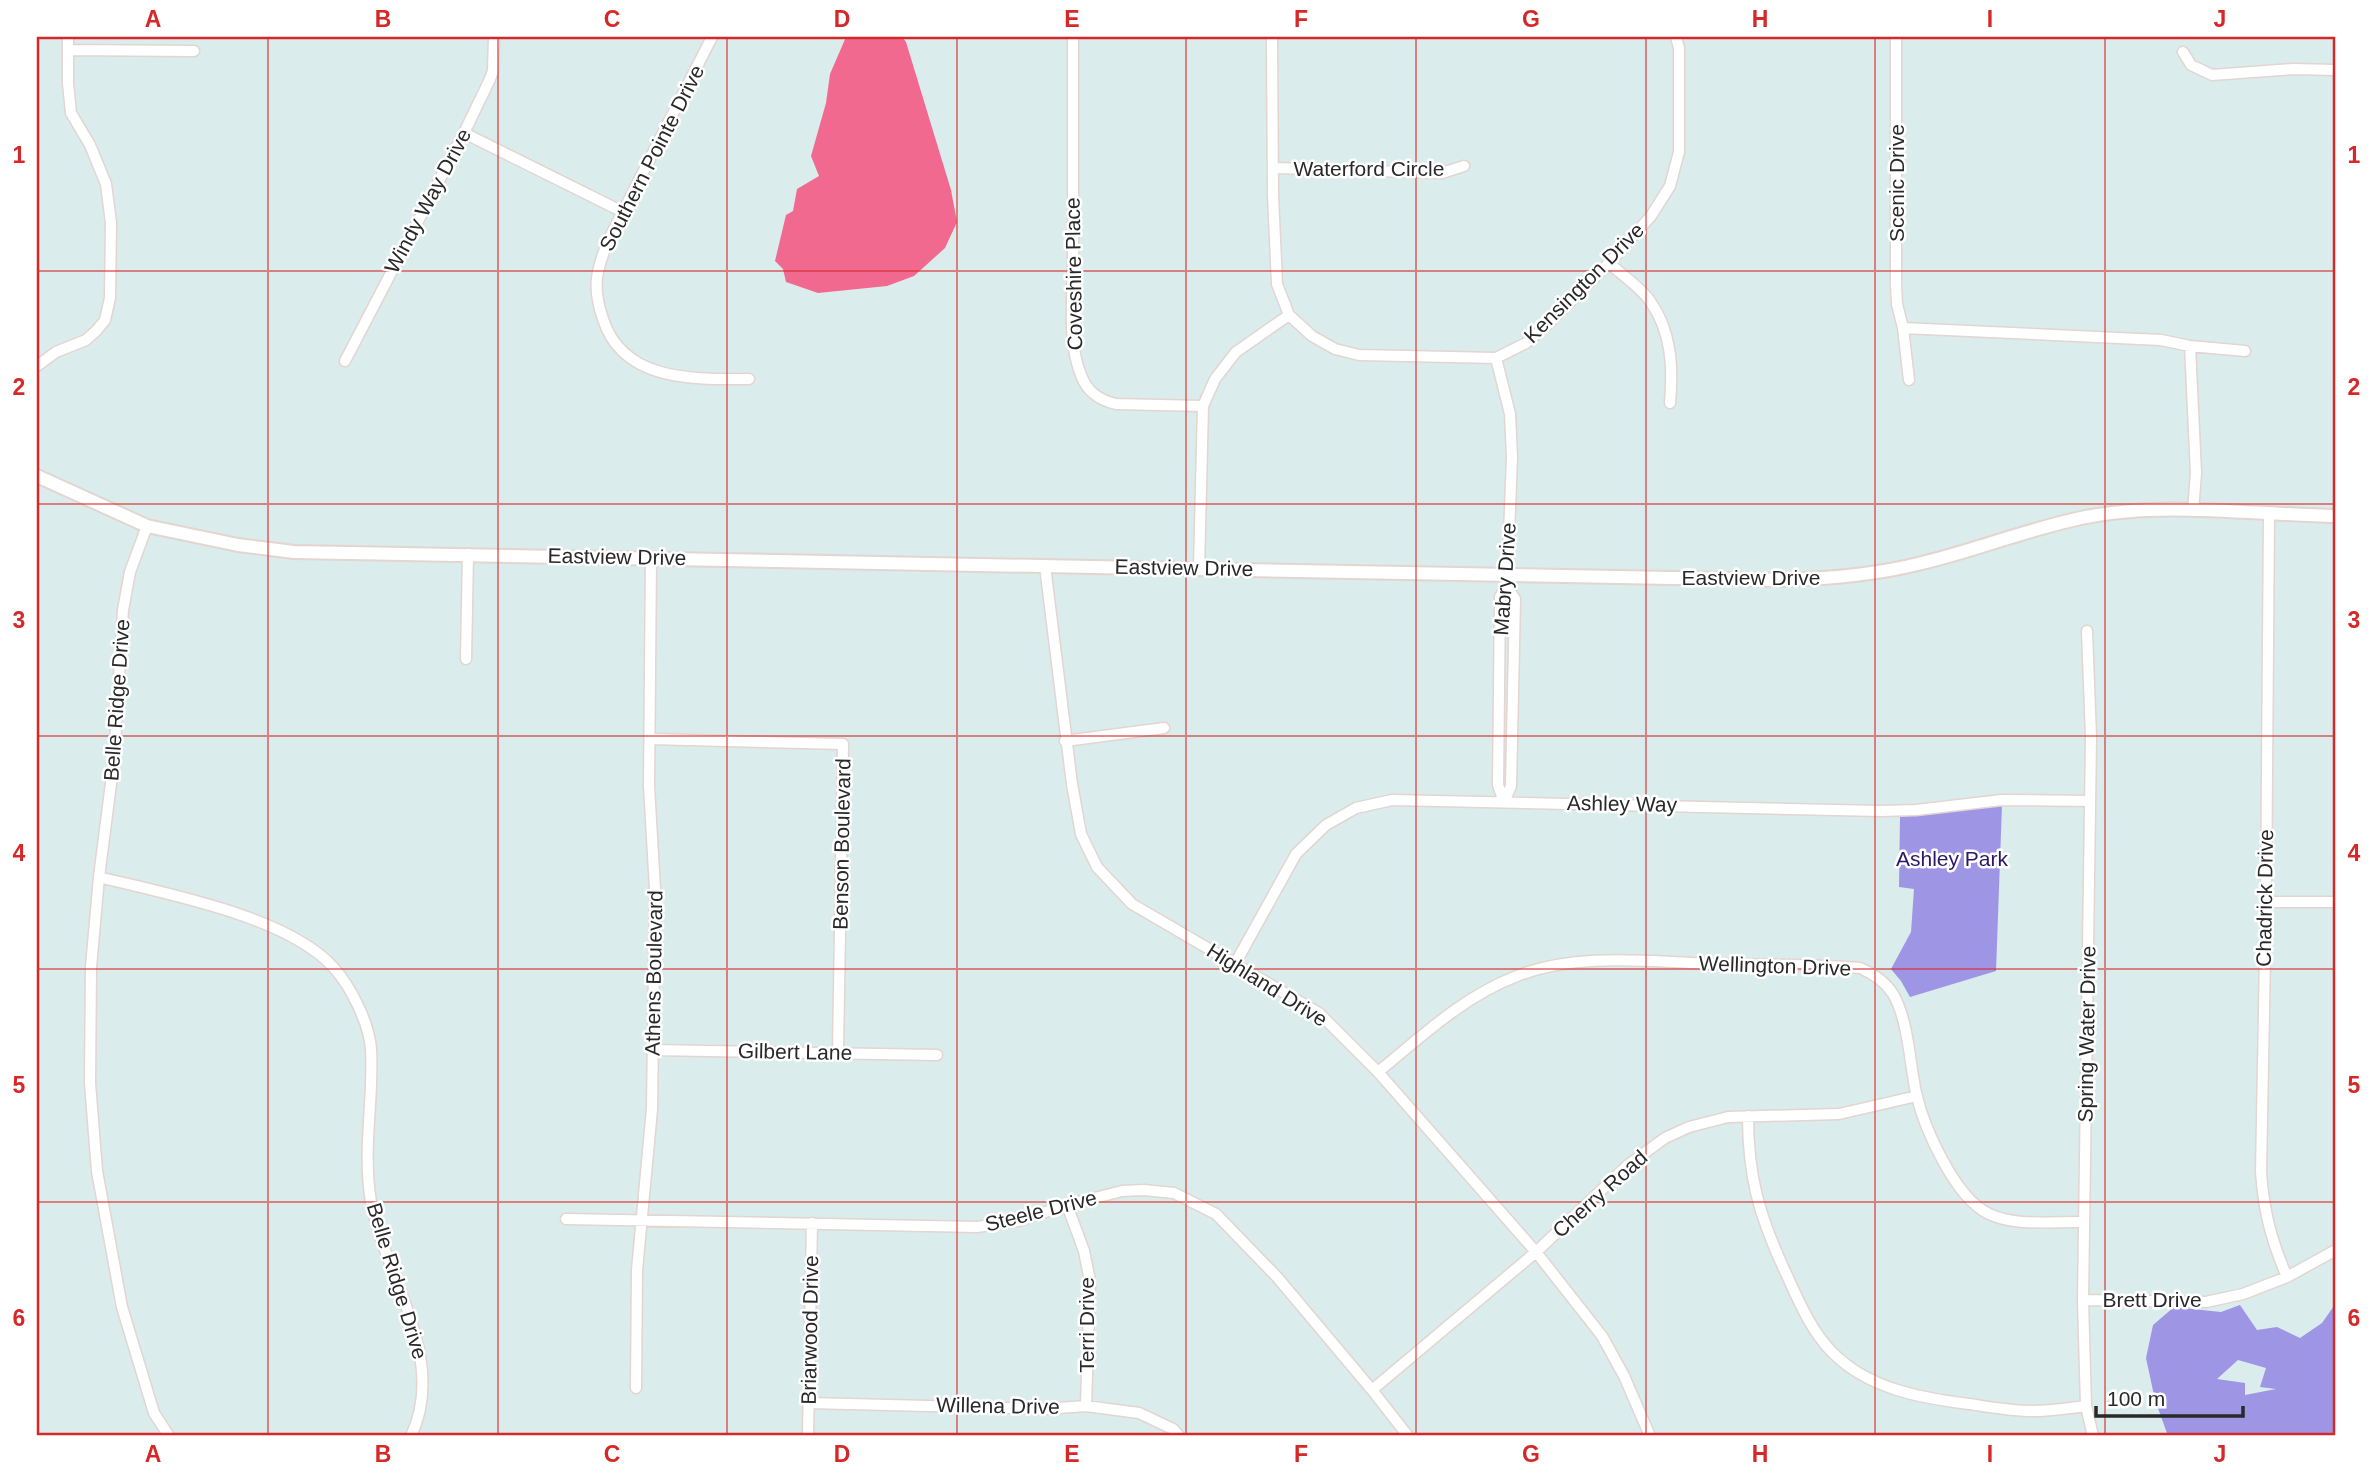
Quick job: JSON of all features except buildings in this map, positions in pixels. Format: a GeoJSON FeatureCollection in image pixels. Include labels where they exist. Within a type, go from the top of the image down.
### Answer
{"type":"FeatureCollection","features":[{"type":"Feature","properties":{"kind":"street"},"geometry":{"type":"LineString","coordinates":[[37,366],[56,352],[86,340],[97,330],[105,320],[110,298],[111,223],[106,184],[90,145],[71,114],[68,37]]}},
{"type":"Feature","properties":{"kind":"street","name":"Windy Way Drive"},"geometry":{"type":"LineString","coordinates":[[345,361],[464,134],[493,71],[494,37]]}},
{"type":"Feature","properties":{"kind":"street","name":"Southern Pointe Drive"},"geometry":{"type":"LineString","coordinates":[[712,37],[596,270],[597,296],[608,334],[622,352],[646,367],[670,375],[698,379],[748,379]]}},
{"type":"Feature","properties":{"kind":"street","name":"Coveshire Place"},"geometry":{"type":"LineString","coordinates":[[1073,37],[1074,356],[1090,391],[1106,402],[1203,406]]}},
{"type":"Feature","properties":{"kind":"street","name":"Kensington Drive"},"geometry":{"type":"LineString","coordinates":[[1272,37],[1277,284],[1289,315],[1312,336],[1335,349],[1359,355],[1496,358],[1536,335],[1609,263],[1651,216],[1670,186],[1679,152],[1679,48],[1676,37]]}},
{"type":"Feature","properties":{"kind":"street","name":"Scenic Drive"},"geometry":{"type":"LineString","coordinates":[[1896,37],[1896,285],[1909,380]]}},
{"type":"Feature","properties":{"kind":"street"},"geometry":{"type":"LineString","coordinates":[[68,50],[194,51]]}},
{"type":"Feature","properties":{"kind":"street"},"geometry":{"type":"LineString","coordinates":[[2183,52],[2191,65],[2212,75],[2293,69],[2336,70]]}},
{"type":"Feature","properties":{"kind":"street"},"geometry":{"type":"LineString","coordinates":[[464,134],[623,212]]}},
{"type":"Feature","properties":{"kind":"street","name":"Waterford Circle"},"geometry":{"type":"LineString","coordinates":[[1274,168],[1442,173],[1464,166]]}},
{"type":"Feature","properties":{"kind":"street"},"geometry":{"type":"LineString","coordinates":[[1609,263],[1650,300],[1665,330],[1673,368],[1670,403]]}},
{"type":"Feature","properties":{"kind":"street"},"geometry":{"type":"LineString","coordinates":[[1199,568],[1203,406],[1215,379],[1236,352],[1289,315]]}},
{"type":"Feature","properties":{"kind":"street"},"geometry":{"type":"LineString","coordinates":[[1903,328],[2161,340],[2190,346],[2245,351]]}},
{"type":"Feature","properties":{"kind":"street"},"geometry":{"type":"LineString","coordinates":[[2190,346],[2196,472],[2193,511]]}},
{"type":"Feature","properties":{"kind":"street","name":"Mabry Drive"},"geometry":{"type":"LineString","coordinates":[[1496,358],[1510,414],[1512,457],[1507,580],[1515,599],[1511,786],[1504,802]]}},
{"type":"Feature","properties":{"kind":"street","name":"Eastview Drive"},"geometry":{"type":"LineString","coordinates":[[37,476],[147,526],[238,545],[294,551],[1199,568],[1507,580],[1838,578],[1922,564],[2087,516],[2132,511],[2336,516]]}},
{"type":"Feature","properties":{"kind":"street","name":"Chadrick Drive"},"geometry":{"type":"LineString","coordinates":[[2269,514],[2266,902],[2260,1172],[2263,1208],[2269,1232],[2287,1277]]}},
{"type":"Feature","properties":{"kind":"street","name":"Belle Ridge Drive"},"geometry":{"type":"LineString","coordinates":[[147,526],[130,572],[123,610],[114,760],[91,967],[90,1083],[97,1171],[122,1307],[154,1413],[169,1436]]}},
{"type":"Feature","properties":{"kind":"street"},"geometry":{"type":"LineString","coordinates":[[466,659],[468,554]]}},
{"type":"Feature","properties":{"kind":"street","name":"Athens Boulevard"},"geometry":{"type":"LineString","coordinates":[[636,1388],[637,1270],[652,1109],[655,889],[649,786],[651,558]]}},
{"type":"Feature","properties":{"kind":"street","name":"Highland Drive"},"geometry":{"type":"LineString","coordinates":[[1045,566],[1065,741],[1082,834],[1097,867],[1132,905],[1319,1013],[1378,1072],[1536,1252],[1602,1336],[1624,1376],[1650,1436]]}},
{"type":"Feature","properties":{"kind":"street","name":"Spring Water Drive"},"geometry":{"type":"LineString","coordinates":[[2087,631],[2091,737],[2083,1300],[2086,1406],[2093,1436]]}},
{"type":"Feature","properties":{"kind":"street"},"geometry":{"type":"LineString","coordinates":[[1065,741],[1164,728]]}},
{"type":"Feature","properties":{"kind":"street","name":"Benson Boulevard"},"geometry":{"type":"LineString","coordinates":[[651,739],[844,744],[838,1054]]}},
{"type":"Feature","properties":{"kind":"street","name":"Ashley Way"},"geometry":{"type":"LineString","coordinates":[[1235,964],[1296,854],[1326,825],[1356,808],[1392,800],[1893,811],[2002,800],[2090,802]]}},
{"type":"Feature","properties":{"kind":"street","name":"Belle Ridge Drive"},"geometry":{"type":"LineString","coordinates":[[99,877],[257,920],[292,935],[333,966],[355,996],[371,1046],[366,1149],[372,1203],[421,1352],[424,1385],[418,1421],[411,1436]]}},
{"type":"Feature","properties":{"kind":"street"},"geometry":{"type":"LineString","coordinates":[[2266,902],[2336,902]]}},
{"type":"Feature","properties":{"kind":"street","name":"Wellington Drive"},"geometry":{"type":"LineString","coordinates":[[1378,1072],[1455,1008],[1488,989],[1519,975],[1570,963],[1860,968],[1876,975],[1893,994],[1903,1023],[1917,1096],[1944,1167],[1967,1197],[1989,1213],[2021,1221],[2084,1222]]}},
{"type":"Feature","properties":{"kind":"street","name":"Gilbert Lane"},"geometry":{"type":"LineString","coordinates":[[653,1049],[937,1055]]}},
{"type":"Feature","properties":{"kind":"street","name":"Cherry Road"},"geometry":{"type":"LineString","coordinates":[[1372,1390],[1536,1252],[1628,1165],[1665,1139],[1709,1121],[1748,1116],[1839,1114],[1917,1096]]}},
{"type":"Feature","properties":{"kind":"street"},"geometry":{"type":"LineString","coordinates":[[1748,1116],[1748,1154],[1765,1226],[1814,1329],[1832,1353],[1857,1371],[1897,1391],[1931,1400],[2034,1411],[2086,1406]]}},
{"type":"Feature","properties":{"kind":"street","name":"Steele Drive"},"geometry":{"type":"LineString","coordinates":[[566,1219],[977,1227],[1018,1221],[1122,1191],[1174,1193],[1216,1214],[1277,1277],[1408,1436]]}},
{"type":"Feature","properties":{"kind":"street","name":"Terri Drive"},"geometry":{"type":"LineString","coordinates":[[1067,1205],[1084,1251],[1090,1281],[1086,1406]]}},
{"type":"Feature","properties":{"kind":"street","name":"Briarwood Drive"},"geometry":{"type":"LineString","coordinates":[[808,1436],[812,1223]]}},
{"type":"Feature","properties":{"kind":"street","name":"Brett Drive"},"geometry":{"type":"LineString","coordinates":[[2083,1300],[2206,1302],[2243,1294],[2287,1277],[2336,1250]]}},
{"type":"Feature","properties":{"kind":"street","name":"Willena Drive"},"geometry":{"type":"LineString","coordinates":[[809,1403],[1044,1409],[1086,1406],[1139,1413],[1173,1429],[1179,1436]]}},
{"type":"Feature","properties":{"kind":"green space","name":"Ashley Park"},"geometry":{"type":"Polygon","coordinates":[[[2002,805],[1996,971],[1910,997],[1891,969],[1911,932],[1914,889],[1899,887],[1900,817],[2002,805]]]}},
{"type":"Feature","properties":{"kind":"green space"},"geometry":{"type":"Polygon","coordinates":[[[2336,1303],[2334,1436],[2168,1436],[2155,1400],[2146,1358],[2153,1325],[2174,1307],[2221,1312],[2240,1305],[2257,1330],[2277,1327],[2300,1338],[2322,1323],[2336,1303]],[[2238,1360],[2217,1379],[2245,1383],[2245,1395],[2276,1389],[2260,1387],[2266,1368],[2238,1360]]]}},
{"type":"Feature","properties":{"kind":"shaded area"},"geometry":{"type":"Polygon","coordinates":[[[846,37],[902,37],[906,42],[951,190],[957,222],[945,248],[914,276],[887,286],[818,293],[786,282],[783,269],[775,261],[786,215],[793,211],[797,189],[819,176],[811,156],[826,103],[830,74],[846,37]]]}}]}
